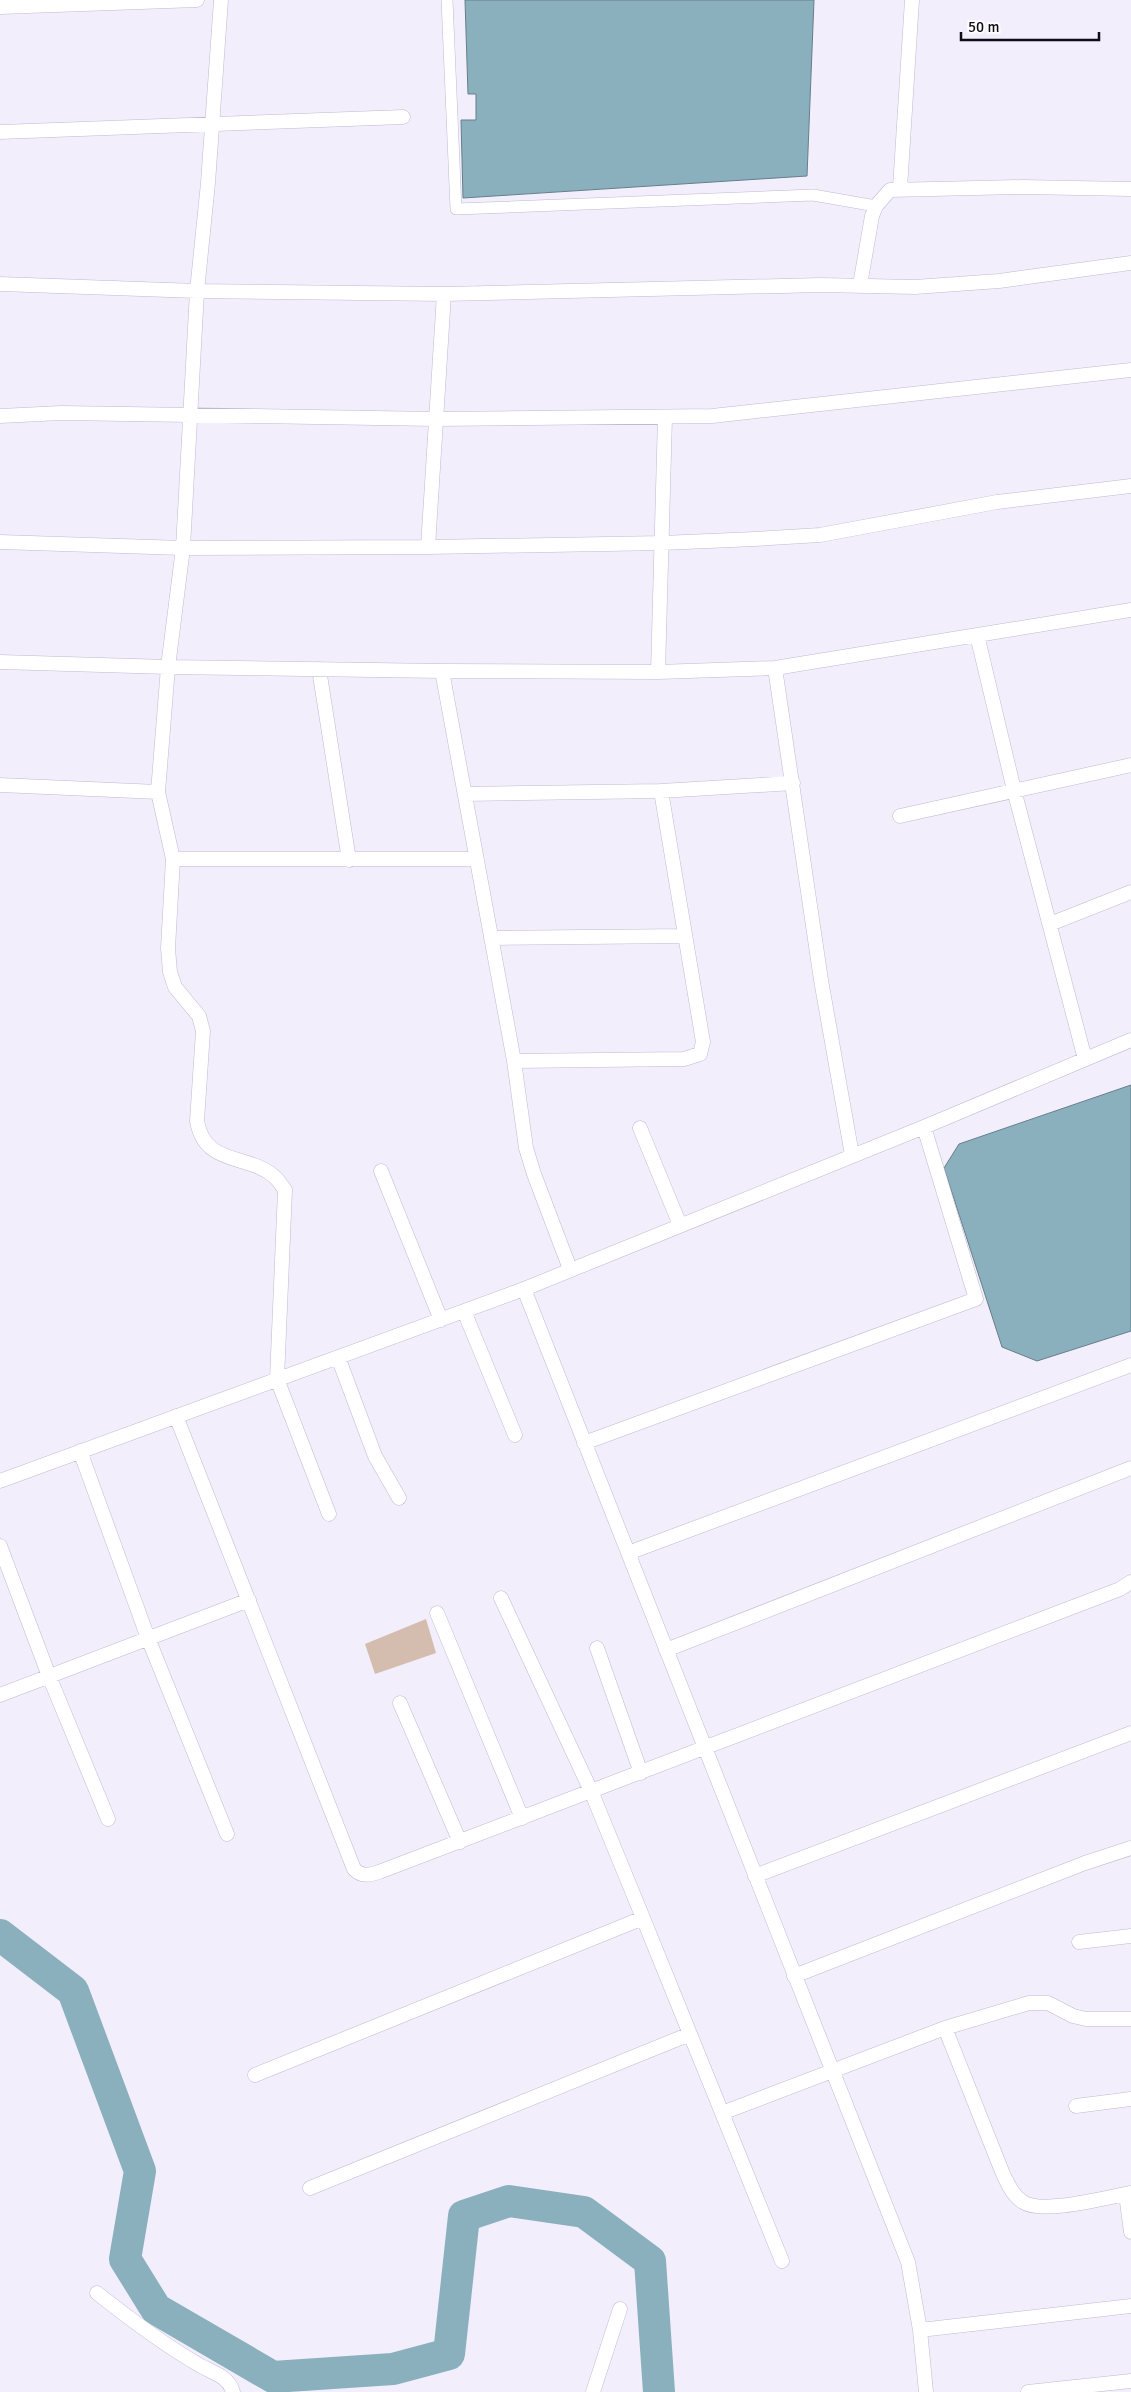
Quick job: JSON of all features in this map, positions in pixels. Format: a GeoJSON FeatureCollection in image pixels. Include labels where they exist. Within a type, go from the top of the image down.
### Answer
{"type":"FeatureCollection","features":[{"type":"Feature","properties":{"kind":"street"},"geometry":{"type":"LineString","coordinates":[[0,7],[196,0]]}},
{"type":"Feature","properties":{"kind":"street"},"geometry":{"type":"LineString","coordinates":[[221,0],[189,416],[183,548],[168,667],[158,792],[173,858],[168,948],[170,972],[175,987],[199,1016],[203,1031],[197,1121],[199,1135],[208,1146],[223,1156],[261,1169],[276,1178],[285,1190],[277,1379],[329,1514]]}},
{"type":"Feature","properties":{"kind":"street"},"geometry":{"type":"LineString","coordinates":[[448,0],[456,209],[813,195],[876,206]]}},
{"type":"Feature","properties":{"kind":"street"},"geometry":{"type":"LineString","coordinates":[[900,188],[912,0]]}},
{"type":"Feature","properties":{"kind":"street"},"geometry":{"type":"LineString","coordinates":[[0,132],[403,116]]}},
{"type":"Feature","properties":{"kind":"street"},"geometry":{"type":"LineString","coordinates":[[860,285],[868,232],[876,206],[890,190],[900,188],[1131,189]]}},
{"type":"Feature","properties":{"kind":"street"},"geometry":{"type":"LineString","coordinates":[[0,284],[198,291],[444,294],[860,285],[951,285],[1131,263]]}},
{"type":"Feature","properties":{"kind":"street"},"geometry":{"type":"LineString","coordinates":[[428,547],[444,294]]}},
{"type":"Feature","properties":{"kind":"street"},"geometry":{"type":"LineString","coordinates":[[0,416],[60,412],[189,416],[436,419],[712,416],[1131,370]]}},
{"type":"Feature","properties":{"kind":"street"},"geometry":{"type":"LineString","coordinates":[[658,672],[665,417]]}},
{"type":"Feature","properties":{"kind":"street"},"geometry":{"type":"LineString","coordinates":[[0,542],[183,548],[428,547],[662,543],[820,535],[997,502],[1131,486]]}},
{"type":"Feature","properties":{"kind":"street"},"geometry":{"type":"LineString","coordinates":[[0,662],[442,672],[658,672],[775,668],[1131,610]]}},
{"type":"Feature","properties":{"kind":"street"},"geometry":{"type":"LineString","coordinates":[[977,635],[1014,790],[1085,1059]]}},
{"type":"Feature","properties":{"kind":"street"},"geometry":{"type":"LineString","coordinates":[[775,668],[821,980],[852,1155]]}},
{"type":"Feature","properties":{"kind":"street"},"geometry":{"type":"LineString","coordinates":[[319,669],[349,860]]}},
{"type":"Feature","properties":{"kind":"street"},"geometry":{"type":"LineString","coordinates":[[442,672],[466,794],[475,859],[514,1060],[526,1148],[570,1269]]}},
{"type":"Feature","properties":{"kind":"street"},"geometry":{"type":"LineString","coordinates":[[900,816],[1131,765]]}},
{"type":"Feature","properties":{"kind":"street"},"geometry":{"type":"LineString","coordinates":[[466,794],[661,791],[792,783]]}},
{"type":"Feature","properties":{"kind":"street"},"geometry":{"type":"LineString","coordinates":[[0,786],[158,792]]}},
{"type":"Feature","properties":{"kind":"street"},"geometry":{"type":"LineString","coordinates":[[514,1060],[684,1059],[700,1054],[703,1042],[661,791]]}},
{"type":"Feature","properties":{"kind":"street"},"geometry":{"type":"LineString","coordinates":[[173,858],[475,859]]}},
{"type":"Feature","properties":{"kind":"street"},"geometry":{"type":"LineString","coordinates":[[1050,924],[1131,892]]}},
{"type":"Feature","properties":{"kind":"street"},"geometry":{"type":"LineString","coordinates":[[491,938],[685,936]]}},
{"type":"Feature","properties":{"kind":"street"},"geometry":{"type":"LineString","coordinates":[[0,1481],[524,1289],[924,1127],[1131,1040]]}},
{"type":"Feature","properties":{"kind":"street"},"geometry":{"type":"LineString","coordinates":[[584,1443],[976,1299],[924,1127]]}},
{"type":"Feature","properties":{"kind":"street"},"geometry":{"type":"LineString","coordinates":[[640,1128],[680,1225]]}},
{"type":"Feature","properties":{"kind":"street"},"geometry":{"type":"LineString","coordinates":[[382,1171],[441,1320]]}},
{"type":"Feature","properties":{"kind":"street"},"geometry":{"type":"LineString","coordinates":[[524,1289],[830,2070],[908,2262],[920,2330],[926,2392]]}},
{"type":"Feature","properties":{"kind":"street"},"geometry":{"type":"LineString","coordinates":[[464,1311],[515,1435]]}},
{"type":"Feature","properties":{"kind":"street"},"geometry":{"type":"LineString","coordinates":[[338,1357],[376,1456],[399,1498]]}},
{"type":"Feature","properties":{"kind":"street"},"geometry":{"type":"LineString","coordinates":[[628,1553],[1131,1365]]}},
{"type":"Feature","properties":{"kind":"street"},"geometry":{"type":"LineString","coordinates":[[176,1416],[357,1873],[371,1875],[460,1842],[1111,1592],[1131,1582]]}},
{"type":"Feature","properties":{"kind":"street"},"geometry":{"type":"LineString","coordinates":[[80,1452],[148,1638],[227,1834]]}},
{"type":"Feature","properties":{"kind":"street"},"geometry":{"type":"LineString","coordinates":[[666,1650],[1131,1468]]}},
{"type":"Feature","properties":{"kind":"street"},"geometry":{"type":"LineString","coordinates":[[0,1546],[49,1676],[108,1819]]}},
{"type":"Feature","properties":{"kind":"street"},"geometry":{"type":"LineString","coordinates":[[501,1598],[591,1791],[782,2261]]}},
{"type":"Feature","properties":{"kind":"street"},"geometry":{"type":"LineString","coordinates":[[0,1694],[249,1600]]}},
{"type":"Feature","properties":{"kind":"street"},"geometry":{"type":"LineString","coordinates":[[437,1613],[522,1818]]}},
{"type":"Feature","properties":{"kind":"street"},"geometry":{"type":"LineString","coordinates":[[597,1648],[640,1773]]}},
{"type":"Feature","properties":{"kind":"street"},"geometry":{"type":"LineString","coordinates":[[400,1703],[460,1842]]}},
{"type":"Feature","properties":{"kind":"street"},"geometry":{"type":"LineString","coordinates":[[755,1876],[1131,1733]]}},
{"type":"Feature","properties":{"kind":"street"},"geometry":{"type":"LineString","coordinates":[[794,1976],[1085,1863],[1131,1848]]}},
{"type":"Feature","properties":{"kind":"street"},"geometry":{"type":"LineString","coordinates":[[255,2075],[643,1918]]}},
{"type":"Feature","properties":{"kind":"street"},"geometry":{"type":"LineString","coordinates":[[1079,1942],[1131,1936]]}},
{"type":"Feature","properties":{"kind":"street"},"geometry":{"type":"LineString","coordinates":[[722,2112],[946,2028],[1039,2002],[1048,2003],[1073,2016],[1086,2019],[1131,2019]]}},
{"type":"Feature","properties":{"kind":"street"},"geometry":{"type":"LineString","coordinates":[[946,2028],[1002,2174],[1013,2192],[1024,2203],[1040,2207],[1060,2206],[1128,2193],[1131,2232]]}},
{"type":"Feature","properties":{"kind":"street"},"geometry":{"type":"LineString","coordinates":[[310,2188],[690,2034]]}},
{"type":"Feature","properties":{"kind":"street"},"geometry":{"type":"LineString","coordinates":[[1076,2106],[1131,2099]]}},
{"type":"Feature","properties":{"kind":"street"},"geometry":{"type":"LineString","coordinates":[[97,2293],[140,2327],[178,2353],[227,2380],[232,2392]]}},
{"type":"Feature","properties":{"kind":"street"},"geometry":{"type":"LineString","coordinates":[[920,2330],[1131,2306]]}},
{"type":"Feature","properties":{"kind":"street"},"geometry":{"type":"LineString","coordinates":[[593,2392],[620,2309]]}},
{"type":"Feature","properties":{"kind":"street"},"geometry":{"type":"LineString","coordinates":[[1028,2392],[1131,2381]]}},
{"type":"Feature","properties":{"kind":"water"},"geometry":{"type":"Polygon","coordinates":[[[465,0],[814,0],[807,176],[463,198],[461,120],[476,120],[476,94],[468,94],[465,0]]]}},
{"type":"Feature","properties":{"kind":"water"},"geometry":{"type":"Polygon","coordinates":[[[1131,1085],[1131,1331],[1037,1361],[1002,1347],[944,1168],[959,1144],[1131,1085]]]}},
{"type":"Feature","properties":{"kind":"building"},"geometry":{"type":"Polygon","coordinates":[[[426,1619],[436,1653],[375,1674],[365,1644],[426,1619]]]}},
{"type":"Feature","properties":{"kind":"waterway"},"geometry":{"type":"LineString","coordinates":[[0,1935],[73,1991],[140,2171],[125,2259],[156,2309],[273,2377],[393,2369],[449,2354],[464,2216],[509,2201],[584,2212],[650,2261],[659,2392]]}}]}
